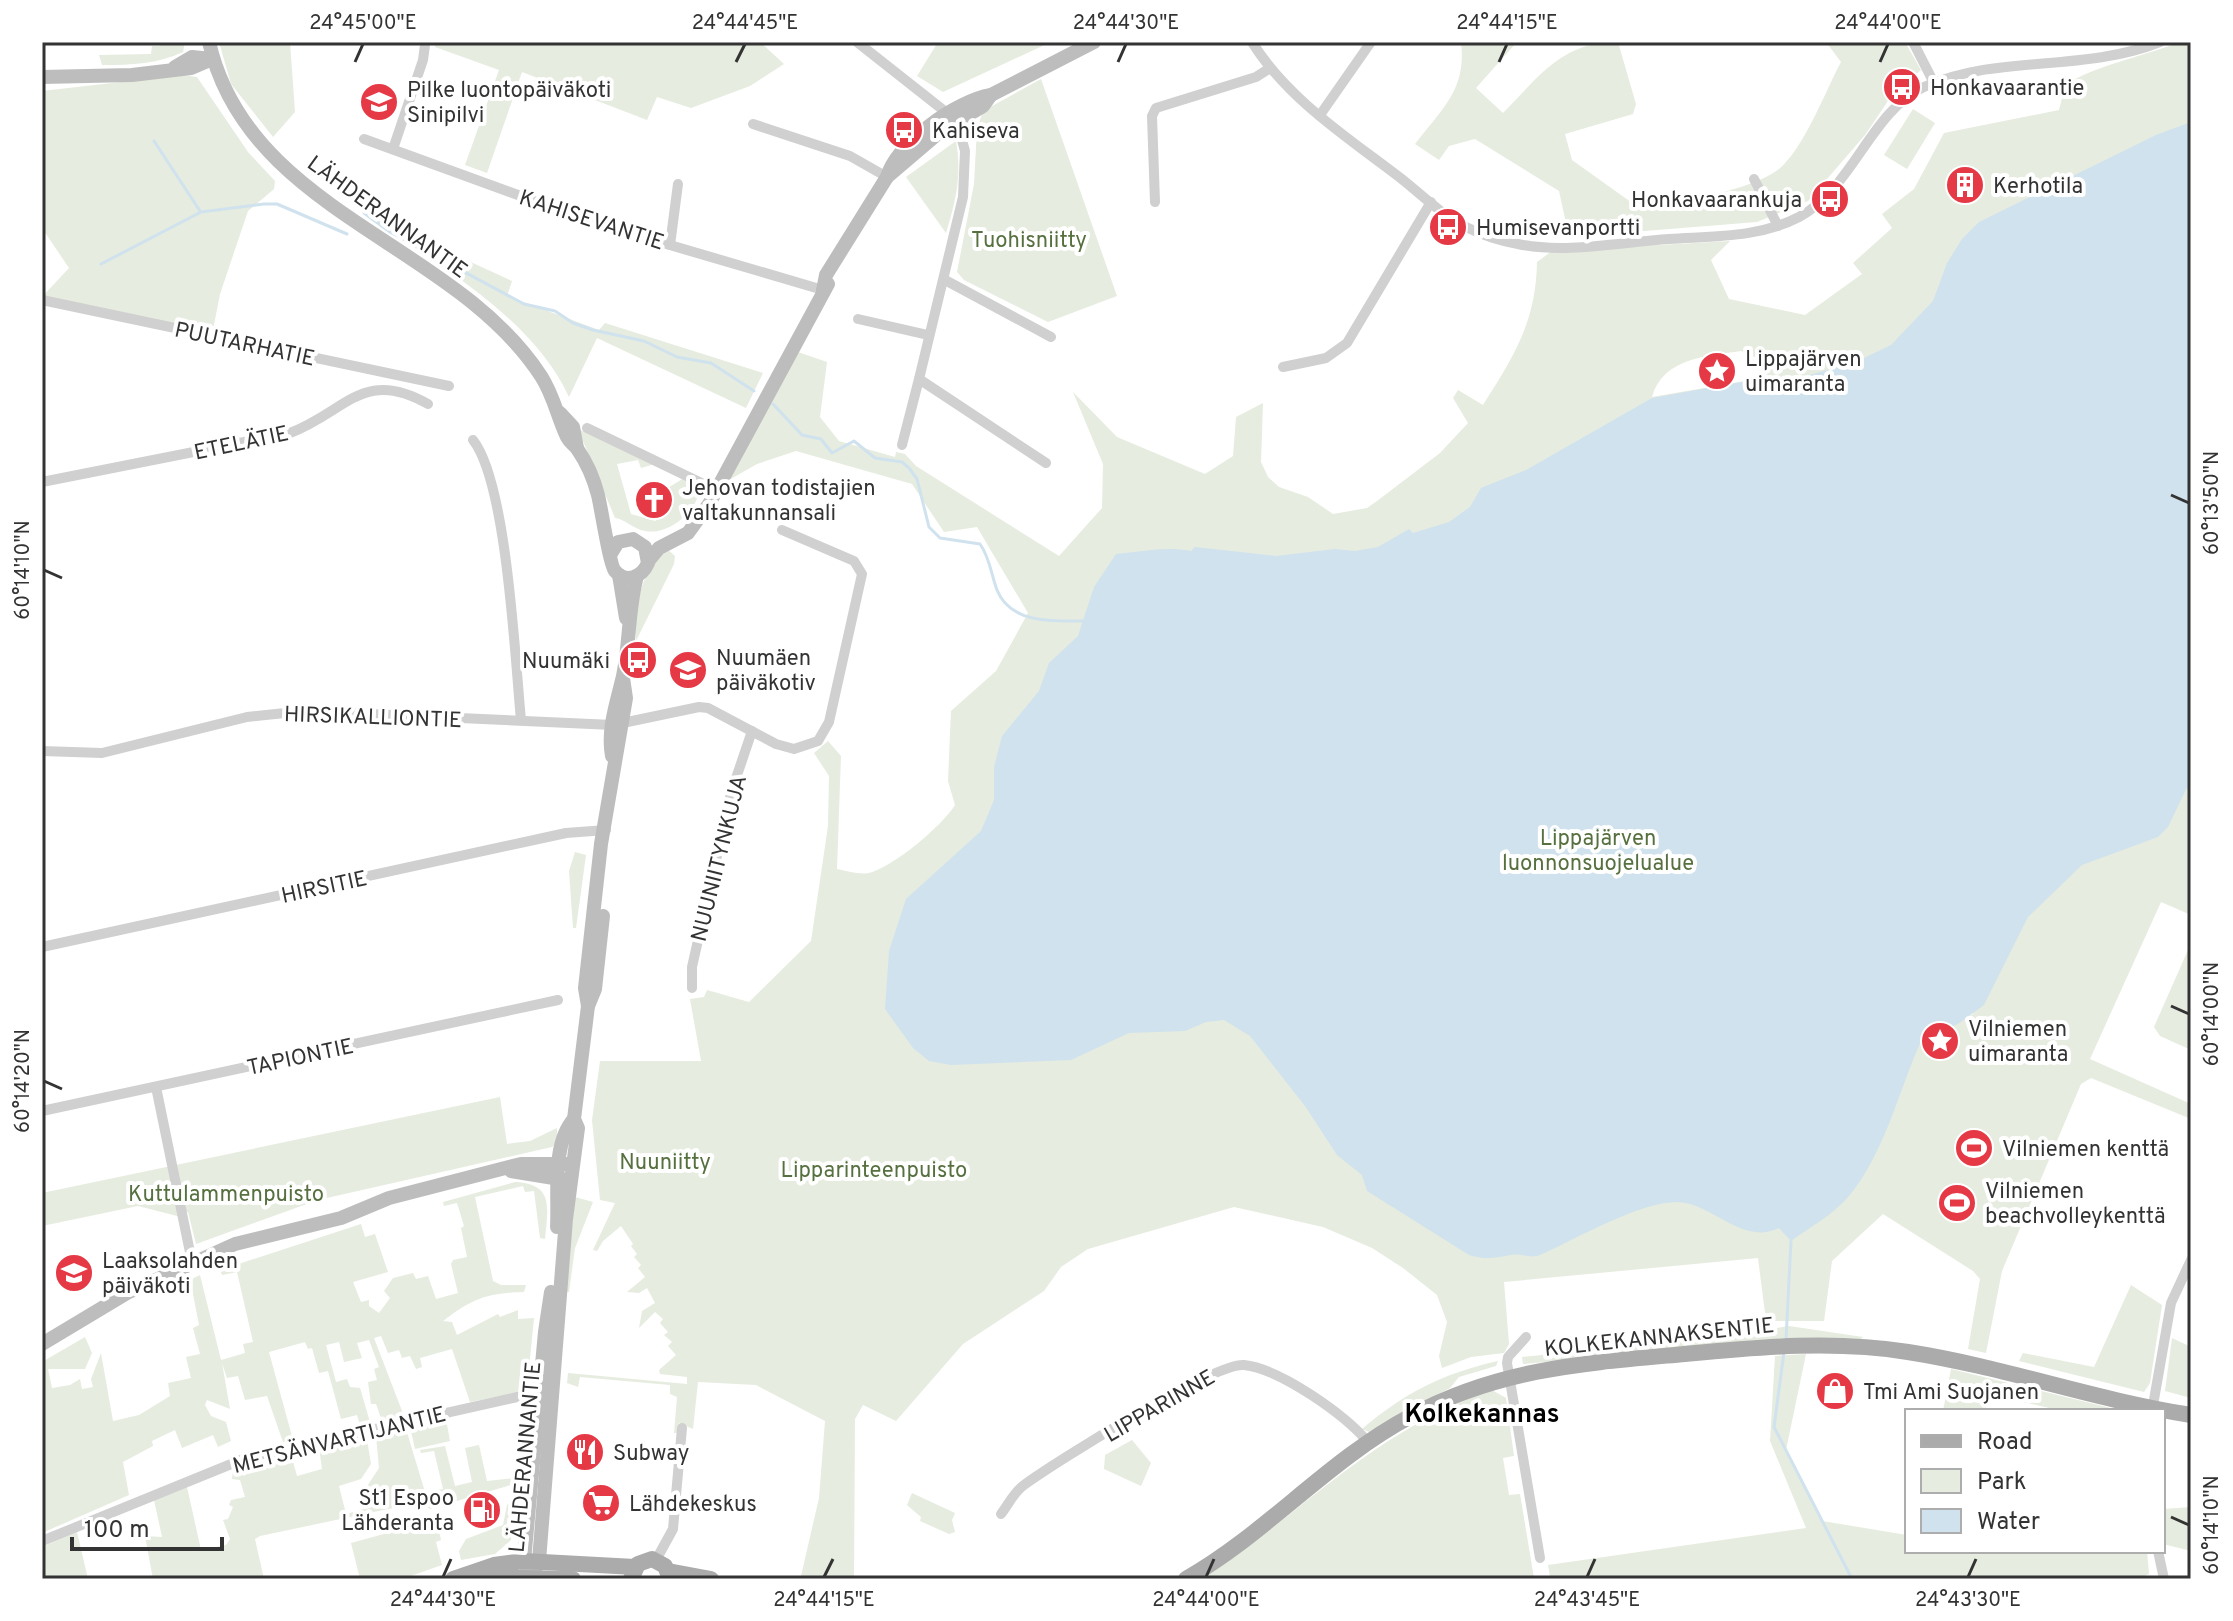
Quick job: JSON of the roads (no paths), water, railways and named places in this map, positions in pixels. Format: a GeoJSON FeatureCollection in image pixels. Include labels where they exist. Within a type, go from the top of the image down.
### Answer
{"type":"FeatureCollection","features":[{"type":"Feature","properties":{"kind":"main road","name":"LÄHDERANNANTIE"},"geometry":{"type":"LineString","coordinates":[[209,42],[212,59],[226,90],[259,142],[334,208],[489,317],[541,375],[560,413],[573,427],[577,448],[597,493],[610,555]]}},
{"type":"Feature","properties":{"kind":"main road"},"geometry":{"type":"LineString","coordinates":[[697,520],[656,541],[618,542],[610,555],[612,566],[619,575],[637,576],[659,548],[688,533],[697,520],[716,490],[823,290],[840,266],[840,256],[887,177],[950,118],[983,106],[991,95],[1094,42]]}},
{"type":"Feature","properties":{"kind":"main road"},"geometry":{"type":"LineString","coordinates":[[42,77],[132,75],[175,67],[196,56],[212,59]]}},
{"type":"Feature","properties":{"kind":"main road","name":"LÄHDERANNANTIE"},"geometry":{"type":"LineString","coordinates":[[602,513],[635,540]]}},
{"type":"Feature","properties":{"kind":"main road"},"geometry":{"type":"LineString","coordinates":[[635,540],[649,560]]}},
{"type":"Feature","properties":{"kind":"main road","name":"LÄHDERANNANTIE"},"geometry":{"type":"LineString","coordinates":[[619,575],[627,624]]}},
{"type":"Feature","properties":{"kind":"main road","name":"LÄHDERANNANTIE"},"geometry":{"type":"LineString","coordinates":[[531,1566],[552,1287],[566,1172],[567,1127],[574,1119],[588,1006],[595,989],[610,845],[606,830],[614,765],[611,748],[618,724],[615,697],[623,678],[627,624],[637,576]]}},
{"type":"Feature","properties":{"kind":"main road"},"geometry":{"type":"LineString","coordinates":[[42,1344],[127,1293],[235,1244],[341,1218],[378,1201],[521,1164],[566,1172]]}},
{"type":"Feature","properties":{"kind":"main road","name":"KOLKEKANNAKSENTIE"},"geometry":{"type":"LineString","coordinates":[[1186,1579],[1247,1540],[1316,1480],[1368,1442],[1458,1393],[1509,1375],[1562,1366],[1799,1344],[1909,1352],[2148,1409]]}},
{"type":"Feature","properties":{"kind":"main road","name":"KOLKEKANNAKSENTIE"},"geometry":{"type":"LineString","coordinates":[[2165,1412],[2191,1415]]}},
{"type":"Feature","properties":{"kind":"main road"},"geometry":{"type":"LineString","coordinates":[[457,1578],[494,1565],[633,1573],[642,1561],[665,1570],[711,1579]]}},
{"type":"Feature","properties":{"kind":"main road"},"geometry":{"type":"LineString","coordinates":[[531,1566],[573,1579]]}},
{"type":"Feature","properties":{"kind":"street"},"geometry":{"type":"LineString","coordinates":[[857,42],[950,118],[965,151],[966,179],[945,280],[928,335],[902,445]]}},
{"type":"Feature","properties":{"kind":"street"},"geometry":{"type":"LineString","coordinates":[[1252,42],[1270,68],[1320,115],[1431,202],[1464,226],[1532,247],[1745,234],[1778,226],[1800,216],[1827,196],[1893,111],[1913,93],[1969,72],[2113,57],[2160,42]]}},
{"type":"Feature","properties":{"kind":"street"},"geometry":{"type":"LineString","coordinates":[[1320,115],[1371,42]]}},
{"type":"Feature","properties":{"kind":"street"},"geometry":{"type":"LineString","coordinates":[[1913,42],[1934,83]]}},
{"type":"Feature","properties":{"kind":"street"},"geometry":{"type":"LineString","coordinates":[[393,149],[423,60],[425,45]]}},
{"type":"Feature","properties":{"kind":"street"},"geometry":{"type":"LineString","coordinates":[[1155,202],[1152,116],[1156,108],[1256,77],[1270,68]]}},
{"type":"Feature","properties":{"kind":"street"},"geometry":{"type":"LineString","coordinates":[[753,124],[850,156],[887,177]]}},
{"type":"Feature","properties":{"kind":"street","name":"KAHISEVANTIE"},"geometry":{"type":"LineString","coordinates":[[364,139],[595,223],[823,290]]}},
{"type":"Feature","properties":{"kind":"street"},"geometry":{"type":"LineString","coordinates":[[1754,179],[1778,226]]}},
{"type":"Feature","properties":{"kind":"street"},"geometry":{"type":"LineString","coordinates":[[670,245],[678,184]]}},
{"type":"Feature","properties":{"kind":"street"},"geometry":{"type":"LineString","coordinates":[[1283,367],[1326,358],[1347,343],[1431,202]]}},
{"type":"Feature","properties":{"kind":"street"},"geometry":{"type":"LineString","coordinates":[[945,280],[1051,337]]}},
{"type":"Feature","properties":{"kind":"street","name":"PUUTARHATIE"},"geometry":{"type":"LineString","coordinates":[[42,300],[449,386]]}},
{"type":"Feature","properties":{"kind":"street"},"geometry":{"type":"LineString","coordinates":[[858,319],[928,335]]}},
{"type":"Feature","properties":{"kind":"street"},"geometry":{"type":"LineString","coordinates":[[919,379],[1046,463]]}},
{"type":"Feature","properties":{"kind":"street","name":"ETELÄTIE"},"geometry":{"type":"LineString","coordinates":[[42,482],[290,433],[325,417],[354,395],[372,390],[398,390],[428,404]]}},
{"type":"Feature","properties":{"kind":"street"},"geometry":{"type":"LineString","coordinates":[[587,428],[716,490]]}},
{"type":"Feature","properties":{"kind":"street"},"geometry":{"type":"LineString","coordinates":[[473,440],[491,472],[512,621],[521,720]]}},
{"type":"Feature","properties":{"kind":"street","name":"HIRSIKALLIONTIE"},"geometry":{"type":"LineString","coordinates":[[42,751],[102,753],[276,713],[618,724],[699,707],[718,712],[794,749],[810,745],[824,733],[862,584],[860,568],[854,561],[782,530]]}},
{"type":"Feature","properties":{"kind":"street","name":"NUUNIITYNKUJA"},"geometry":{"type":"LineString","coordinates":[[692,988],[692,967],[725,822],[752,731]]}},
{"type":"Feature","properties":{"kind":"street","name":"HIRSITIE"},"geometry":{"type":"LineString","coordinates":[[42,947],[566,833],[606,830]]}},
{"type":"Feature","properties":{"kind":"street","name":"TAPIONTIE"},"geometry":{"type":"LineString","coordinates":[[42,1111],[558,1000]]}},
{"type":"Feature","properties":{"kind":"street"},"geometry":{"type":"LineString","coordinates":[[156,1087],[192,1262]]}},
{"type":"Feature","properties":{"kind":"street"},"geometry":{"type":"LineString","coordinates":[[2152,1409],[2171,1303],[2191,1260]]}},
{"type":"Feature","properties":{"kind":"street"},"geometry":{"type":"LineString","coordinates":[[1526,1337],[1508,1357],[1509,1375],[1540,1558]]}},
{"type":"Feature","properties":{"kind":"street","name":"LIPPARINNE"},"geometry":{"type":"LineString","coordinates":[[1001,1514],[1021,1487],[1193,1382],[1225,1368],[1244,1365],[1267,1373],[1335,1409],[1368,1442]]}},
{"type":"Feature","properties":{"kind":"street","name":"METSÄNVARTIJANTIE"},"geometry":{"type":"LineString","coordinates":[[42,1541],[246,1458],[546,1391]]}},
{"type":"Feature","properties":{"kind":"street"},"geometry":{"type":"LineString","coordinates":[[665,1570],[673,1529],[682,1428]]}},
{"type":"Feature","properties":{"kind":"street"},"geometry":{"type":"LineString","coordinates":[[2158,1553],[2164,1579]]}},
{"type":"Feature","properties":{"kind":"water","name":"Lippajärven luonnonsuojelualue"},"geometry":{"type":"Polygon","coordinates":[[[2191,122],[2191,779],[2168,827],[2158,837],[2082,865],[2028,917],[1984,1005],[1958,1024],[1922,1039],[1882,1141],[1862,1179],[1836,1209],[1791,1241],[1779,1228],[1753,1232],[1703,1209],[1677,1202],[1626,1215],[1536,1256],[1485,1258],[1469,1255],[1367,1191],[1362,1175],[1337,1155],[1305,1106],[1250,1036],[1224,1020],[1206,1022],[1185,1031],[1129,1033],[1071,1060],[951,1065],[929,1061],[913,1048],[885,1009],[889,951],[906,899],[981,831],[994,800],[994,767],[1002,736],[1039,691],[1049,663],[1078,636],[1094,587],[1116,554],[1162,549],[1191,551],[1195,547],[1276,556],[1378,547],[1409,529],[1413,533],[1449,522],[1470,507],[1481,488],[1526,470],[1652,398],[1769,377],[1796,379],[1858,361],[1891,345],[1933,301],[1947,263],[1962,239],[1979,222],[2156,135],[2191,122]]]}},
{"type":"Feature","properties":{"kind":"waterway"},"geometry":{"type":"LineString","coordinates":[[154,141],[200,211]]}},
{"type":"Feature","properties":{"kind":"waterway"},"geometry":{"type":"LineString","coordinates":[[101,264],[201,212],[264,204],[277,204],[347,234]]}},
{"type":"Feature","properties":{"kind":"waterway"},"geometry":{"type":"LineString","coordinates":[[364,213],[390,232],[524,304],[555,311],[573,323],[593,330],[644,341],[677,357],[711,363],[754,391]]}},
{"type":"Feature","properties":{"kind":"waterway"},"geometry":{"type":"LineString","coordinates":[[773,404],[802,435],[821,439],[832,453],[854,441],[875,458],[902,462],[909,468],[917,479],[929,527],[940,538],[980,544],[997,590],[1013,610],[1036,619],[1086,621]]}},
{"type":"Feature","properties":{"kind":"waterway"},"geometry":{"type":"LineString","coordinates":[[2188,787],[2191,790]]}},
{"type":"Feature","properties":{"kind":"waterway"},"geometry":{"type":"LineString","coordinates":[[1786,1340],[1791,1241]]}},
{"type":"Feature","properties":{"kind":"waterway"},"geometry":{"type":"LineString","coordinates":[[1784,1352],[1774,1427],[1852,1579]]}},
{"type":"Feature","properties":{"kind":"place","name":"Honkavaarantie"},"geometry":{"type":"Point","coordinates":[1902,87]}},
{"type":"Feature","properties":{"kind":"place","name":"Pilke luontopäiväkoti Sinipilvi"},"geometry":{"type":"Point","coordinates":[379,102]}},
{"type":"Feature","properties":{"kind":"place","name":"Kahiseva"},"geometry":{"type":"Point","coordinates":[904,130]}},
{"type":"Feature","properties":{"kind":"place","name":"Kerhotila"},"geometry":{"type":"Point","coordinates":[1965,185]}},
{"type":"Feature","properties":{"kind":"place","name":"Honkavaarankuja"},"geometry":{"type":"Point","coordinates":[1830,199]}},
{"type":"Feature","properties":{"kind":"place","name":"Humisevanportti"},"geometry":{"type":"Point","coordinates":[1448,227]}},
{"type":"Feature","properties":{"kind":"place","name":"Lippajärven uimaranta"},"geometry":{"type":"Point","coordinates":[1717,371]}},
{"type":"Feature","properties":{"kind":"place","name":"Jehovan todistajien valtakunnansali"},"geometry":{"type":"Point","coordinates":[654,500]}},
{"type":"Feature","properties":{"kind":"place","name":"Nuumäki"},"geometry":{"type":"Point","coordinates":[638,660]}},
{"type":"Feature","properties":{"kind":"place","name":"Nuumäen päiväkotiv"},"geometry":{"type":"Point","coordinates":[688,670]}},
{"type":"Feature","properties":{"kind":"place","name":"Vilniemen uimaranta"},"geometry":{"type":"Point","coordinates":[1940,1041]}},
{"type":"Feature","properties":{"kind":"place","name":"Vilniemen kenttä"},"geometry":{"type":"Point","coordinates":[1974,1148]}},
{"type":"Feature","properties":{"kind":"place","name":"Vilniemen beachvolleykenttä"},"geometry":{"type":"Point","coordinates":[1957,1203]}},
{"type":"Feature","properties":{"kind":"place","name":"Laaksolahden päiväkoti"},"geometry":{"type":"Point","coordinates":[74,1273]}},
{"type":"Feature","properties":{"kind":"place","name":"Tmi Ami Suojanen"},"geometry":{"type":"Point","coordinates":[1835,1391]}},
{"type":"Feature","properties":{"kind":"place","name":"Subway"},"geometry":{"type":"Point","coordinates":[585,1452]}},
{"type":"Feature","properties":{"kind":"place","name":"Lähdekeskus"},"geometry":{"type":"Point","coordinates":[601,1503]}},
{"type":"Feature","properties":{"kind":"place","name":"St1 Espoo Lähderanta"},"geometry":{"type":"Point","coordinates":[482,1510]}},
{"type":"Feature","properties":{"kind":"district","name":"Kolkekannas"},"geometry":{"type":"Point","coordinates":[1482,1413]}},
{"type":"Feature","properties":{"kind":"park label","name":"Tuohisniitty"},"geometry":{"type":"Point","coordinates":[1029,239]}},
{"type":"Feature","properties":{"kind":"park label","name":"Nuuniitty"},"geometry":{"type":"Point","coordinates":[665,1161]}},
{"type":"Feature","properties":{"kind":"park label","name":"Lipparinteenpuisto"},"geometry":{"type":"Point","coordinates":[874,1169]}},
{"type":"Feature","properties":{"kind":"park label","name":"Kuttulammenpuisto"},"geometry":{"type":"Point","coordinates":[226,1193]}}]}
